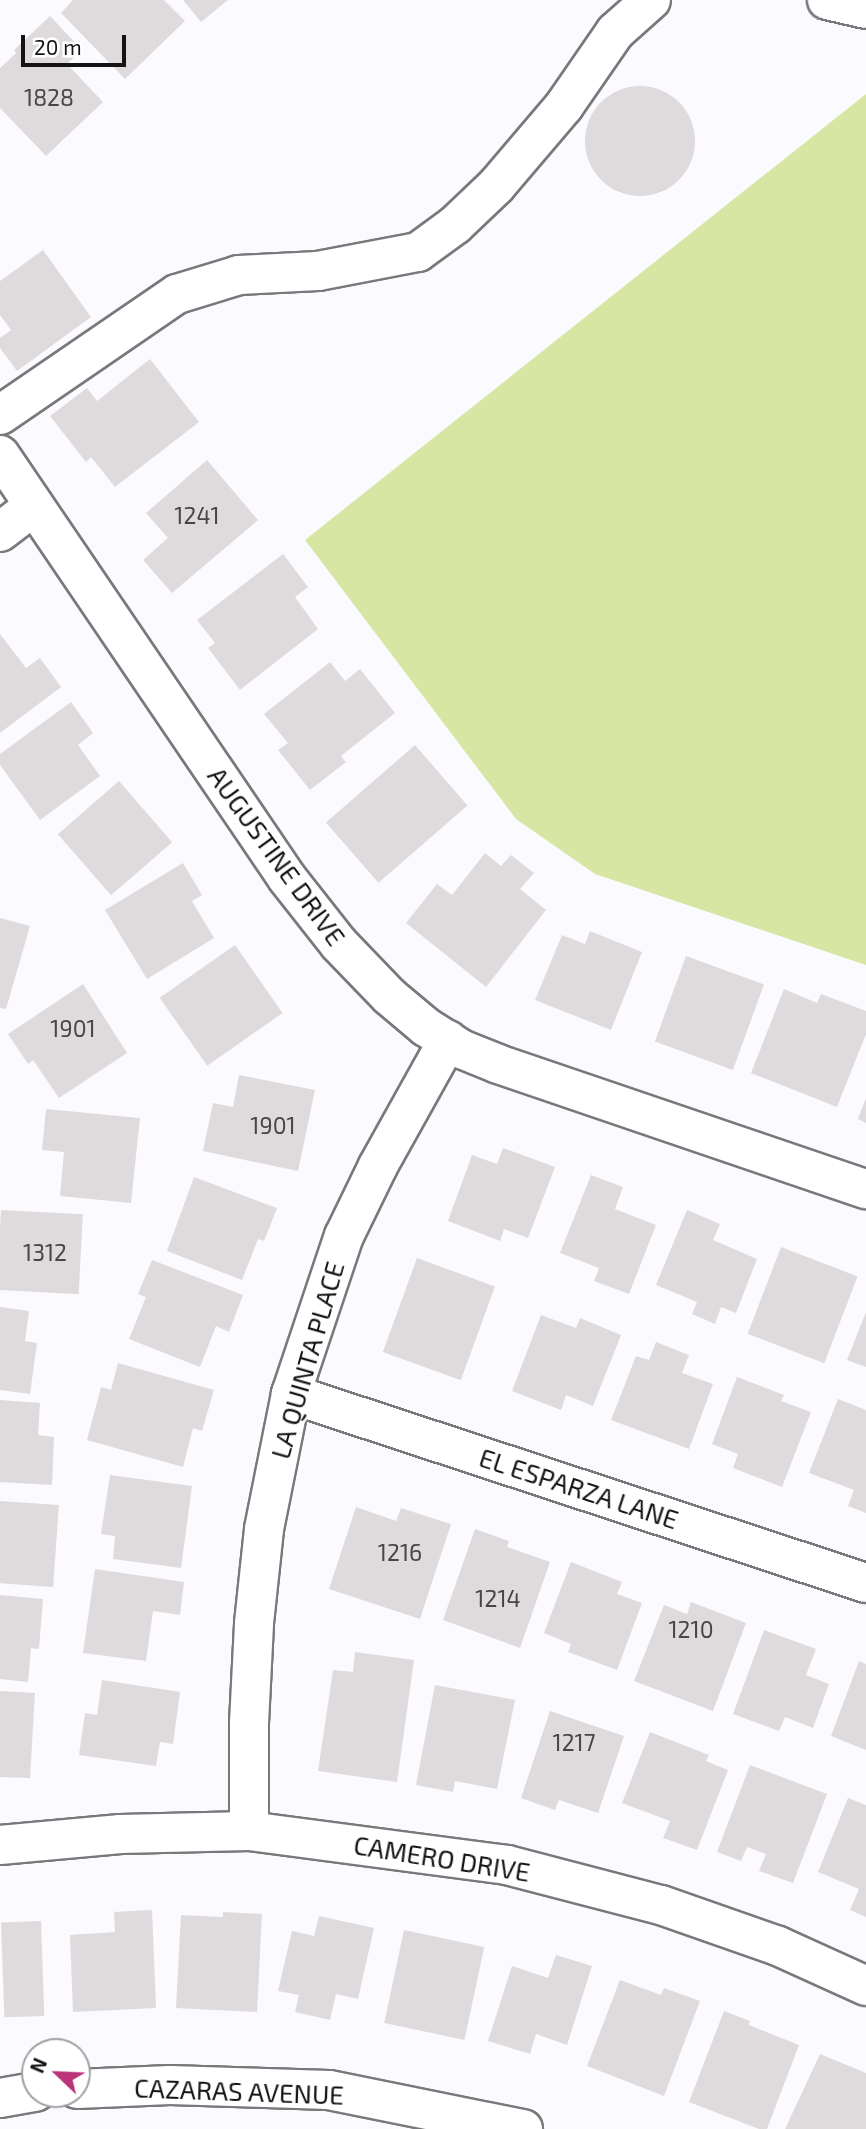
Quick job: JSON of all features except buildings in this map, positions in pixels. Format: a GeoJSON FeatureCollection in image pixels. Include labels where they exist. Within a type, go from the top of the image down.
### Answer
{"type":"FeatureCollection","features":[{"type":"Feature","properties":{"kind":"street"},"geometry":{"type":"LineString","coordinates":[[0,415],[177,294],[239,275],[318,271],[418,252],[455,225],[496,186],[564,106],[615,32],[651,0]]}},
{"type":"Feature","properties":{"kind":"street"},"geometry":{"type":"LineString","coordinates":[[827,0],[866,9]]}},
{"type":"Feature","properties":{"kind":"street","name":"AUGUSTINE DRIVE"},"geometry":{"type":"LineString","coordinates":[[0,455],[287,878],[339,944],[389,996],[426,1027],[498,1064],[866,1189]]}},
{"type":"Feature","properties":{"kind":"street"},"geometry":{"type":"LineString","coordinates":[[0,532],[34,506]]}},
{"type":"Feature","properties":{"kind":"street","name":"LA QUINTA PLACE"},"geometry":{"type":"LineString","coordinates":[[249,1832],[254,1623],[264,1530],[291,1394],[344,1236],[378,1166],[448,1040]]}},
{"type":"Feature","properties":{"kind":"street","name":"EL ESPARZA LANE"},"geometry":{"type":"LineString","coordinates":[[291,1394],[866,1583]]}},
{"type":"Feature","properties":{"kind":"street","name":"CAMERO DRIVE"},"geometry":{"type":"LineString","coordinates":[[0,1845],[120,1834],[249,1832],[507,1865],[661,1905],[778,1946],[866,1986]]}},
{"type":"Feature","properties":{"kind":"street","name":"CAZARAS AVENUE"},"geometry":{"type":"LineString","coordinates":[[91,2088],[170,2085],[329,2090],[523,2129]]}},
{"type":"Feature","properties":{"kind":"street"},"geometry":{"type":"LineString","coordinates":[[0,2098],[21,2094]]}},
{"type":"Feature","properties":{"kind":"green space"},"geometry":{"type":"Polygon","coordinates":[[[866,94],[866,965],[595,874],[516,819],[305,540],[866,94]]]}}]}
